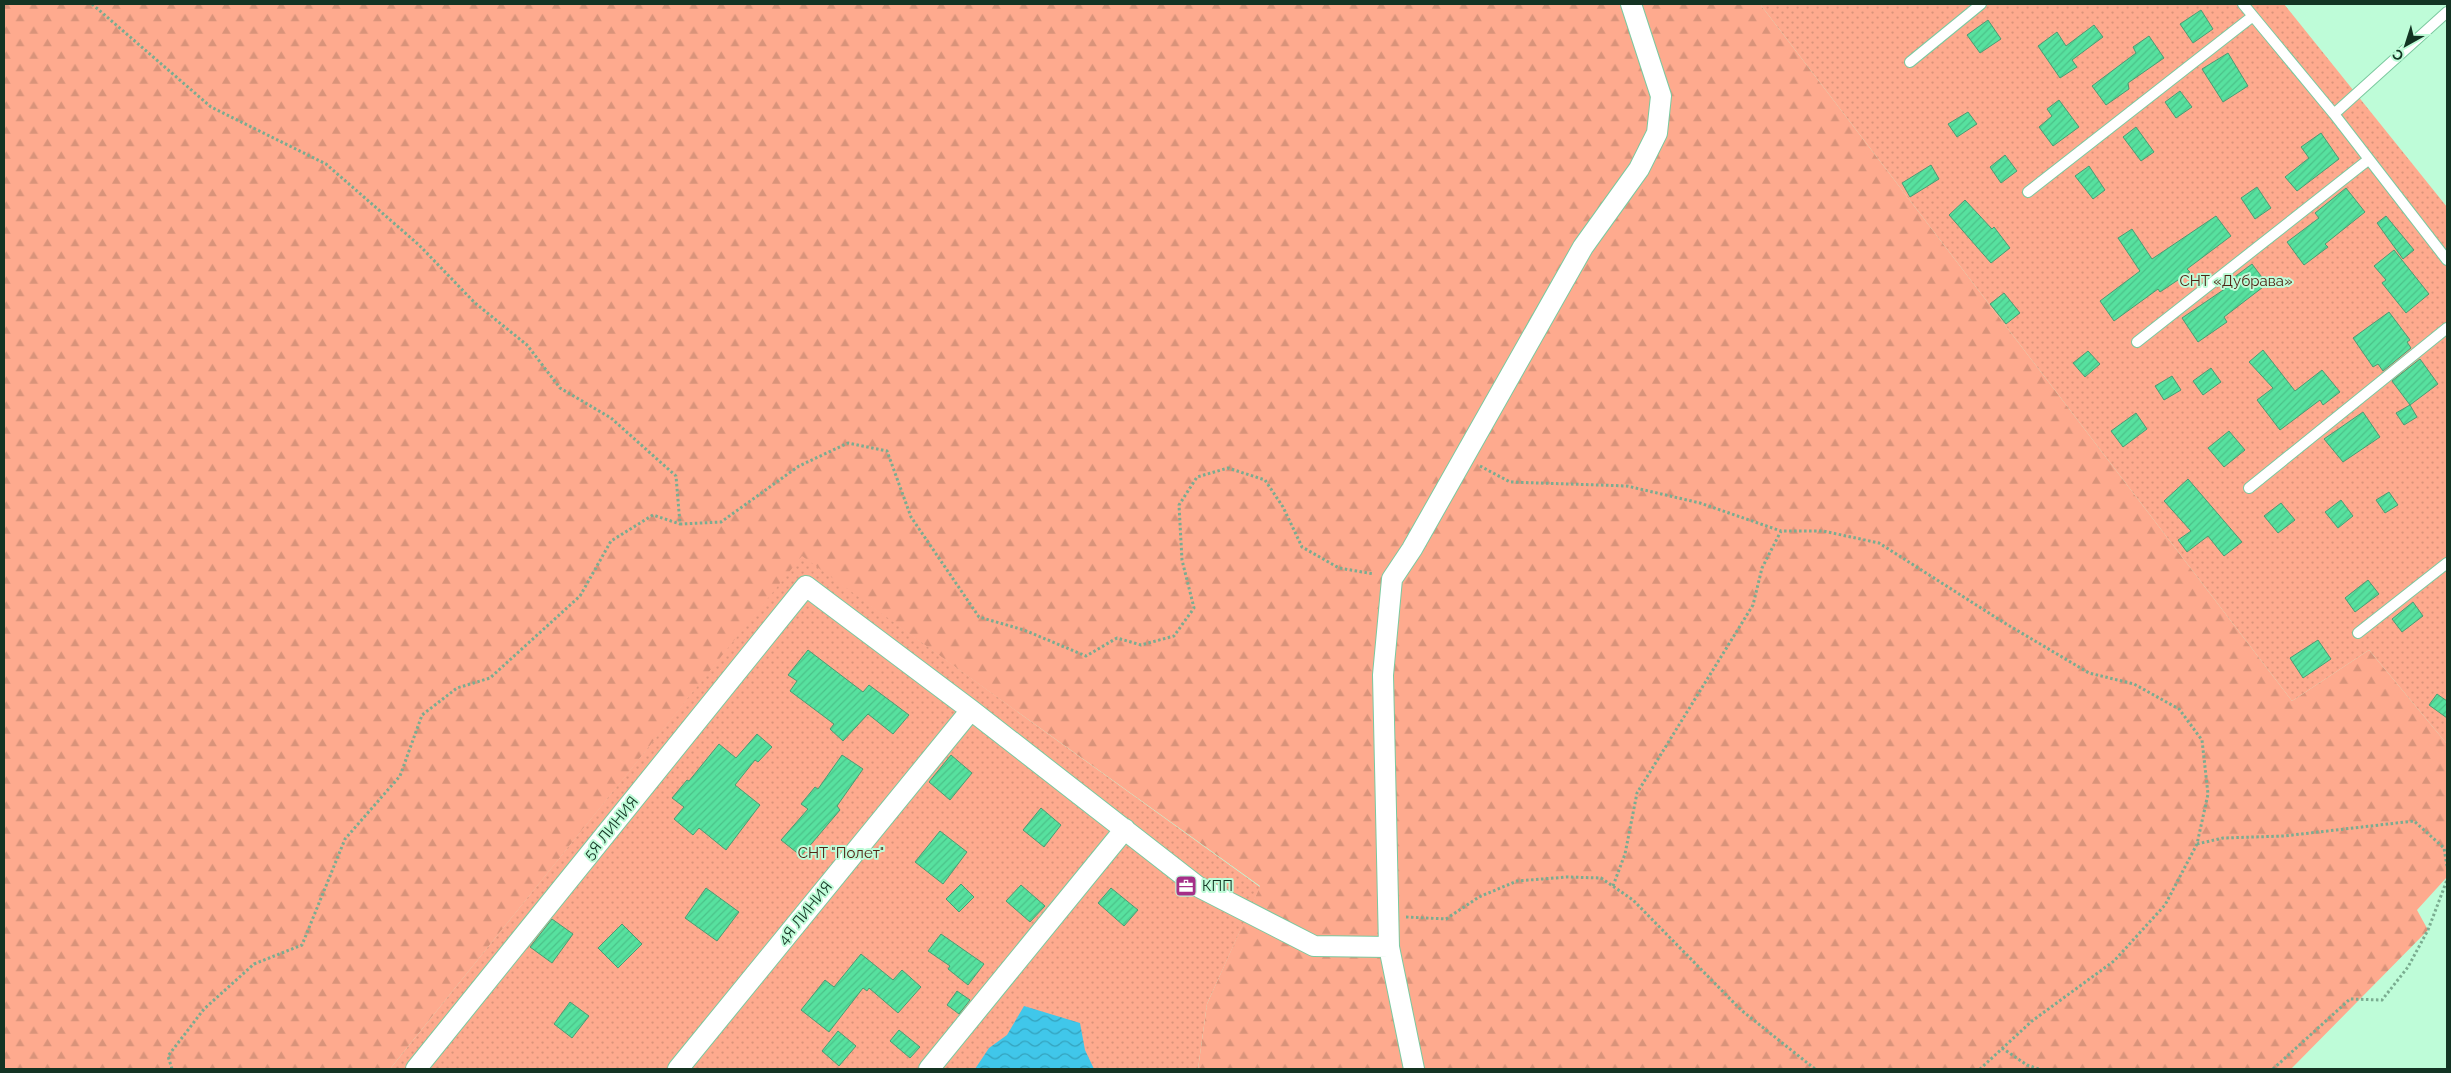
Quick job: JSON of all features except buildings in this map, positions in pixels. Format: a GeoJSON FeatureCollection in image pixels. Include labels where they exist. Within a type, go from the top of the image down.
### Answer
{"type":"FeatureCollection","features":[{"type":"Feature","properties":{"kind":"street"},"geometry":{"type":"LineString","coordinates":[[1414,1069],[1389,947],[1383,675],[1392,579],[1464,458],[1583,247],[1639,168],[1657,133],[1661,96],[1631,4]]}},
{"type":"Feature","properties":{"kind":"street","name":"5Я ЛИНИЯ"},"geometry":{"type":"LineString","coordinates":[[416,1069],[806,586],[971,710]]}},
{"type":"Feature","properties":{"kind":"street"},"geometry":{"type":"LineString","coordinates":[[971,710],[1197,886],[1314,946],[1389,947]]}},
{"type":"Feature","properties":{"kind":"street","name":"4Я ЛИНИЯ"},"geometry":{"type":"LineString","coordinates":[[678,1069],[971,710]]}},
{"type":"Feature","properties":{"kind":"street"},"geometry":{"type":"LineString","coordinates":[[929,1069],[1125,829]]}},
{"type":"Feature","properties":{"kind":"lane"},"geometry":{"type":"LineString","coordinates":[[1910,62],[1981,4]]}},
{"type":"Feature","properties":{"kind":"lane"},"geometry":{"type":"LineString","coordinates":[[2243,4],[2334,114],[2447,260]]}},
{"type":"Feature","properties":{"kind":"lane"},"geometry":{"type":"LineString","coordinates":[[2334,114],[2447,12]]}},
{"type":"Feature","properties":{"kind":"lane"},"geometry":{"type":"LineString","coordinates":[[2028,192],[2253,16]]}},
{"type":"Feature","properties":{"kind":"lane"},"geometry":{"type":"LineString","coordinates":[[2137,342],[2368,160]]}},
{"type":"Feature","properties":{"kind":"lane"},"geometry":{"type":"LineString","coordinates":[[2249,488],[2447,328]]}},
{"type":"Feature","properties":{"kind":"lane"},"geometry":{"type":"LineString","coordinates":[[2358,633],[2447,563]]}},
{"type":"Feature","properties":{"kind":"path"},"geometry":{"type":"LineString","coordinates":[[92,4],[211,107],[326,164],[419,245],[475,303],[527,345],[560,388],[611,418],[676,476],[680,524]]}},
{"type":"Feature","properties":{"kind":"path"},"geometry":{"type":"LineString","coordinates":[[172,1069],[168,1056],[204,1009],[254,964],[302,945],[345,839],[400,776],[422,715],[457,688],[490,678],[580,596],[611,541],[653,515],[680,524],[721,522],[799,466],[848,443],[887,452],[911,517],[979,618],[1024,630],[1086,656],[1117,638],[1140,645],[1174,636],[1194,608],[1182,560],[1179,505],[1197,477],[1228,468],[1265,480],[1283,507],[1302,547],[1338,568],[1392,579]]}},
{"type":"Feature","properties":{"kind":"path"},"geometry":{"type":"LineString","coordinates":[[1464,458],[1510,482],[1627,486],[1700,503],[1781,531],[1823,531],[1879,544],[2088,673],[2134,684],[2179,709],[2202,740],[2208,794],[2198,844],[2165,906],[2114,961],[2032,1021],[1980,1069]]}},
{"type":"Feature","properties":{"kind":"path"},"geometry":{"type":"LineString","coordinates":[[1613,886],[1624,854],[1637,793],[1753,605],[1762,568],[1781,531]]}},
{"type":"Feature","properties":{"kind":"path"},"geometry":{"type":"LineString","coordinates":[[2198,844],[2223,838],[2284,836],[2414,821],[2444,848],[2447,866]]}},
{"type":"Feature","properties":{"kind":"path"},"geometry":{"type":"LineString","coordinates":[[1388,912],[1412,919],[1446,919],[1479,897],[1517,881],[1567,877],[1601,878],[1640,907],[1741,1010],[1815,1069]]}},
{"type":"Feature","properties":{"kind":"path"},"geometry":{"type":"LineString","coordinates":[[2273,1069],[2350,999],[2382,1000],[2408,967],[2428,930],[2447,880]]}},
{"type":"Feature","properties":{"kind":"path"},"geometry":{"type":"LineString","coordinates":[[2002,1048],[2026,1065],[2039,1069]]}},
{"type":"Feature","properties":{"kind":"green space"},"geometry":{"type":"Polygon","coordinates":[[[4,4],[1760,4],[2292,701],[2369,650],[2447,744],[2447,877],[2417,910],[2428,930],[2291,1069],[1198,1069],[1207,1004],[1260,886],[802,557],[390,1069],[4,1069],[4,4]]]}},
{"type":"Feature","properties":{"kind":"green space","name":"СНТ «Дубрава»"},"geometry":{"type":"Polygon","coordinates":[[[1760,4],[2284,4],[2447,207],[2447,744],[2369,650],[2292,701],[1760,4]]]}},
{"type":"Feature","properties":{"kind":"green space","name":"СНТ \"Полет\""},"geometry":{"type":"Polygon","coordinates":[[[802,556],[1260,887],[1207,1004],[1198,1069],[390,1069],[802,556]]]}},
{"type":"Feature","properties":{"kind":"water"},"geometry":{"type":"Polygon","coordinates":[[[1024,1006],[1080,1023],[1085,1050],[1094,1069],[975,1069],[989,1048],[1007,1035],[1024,1006]]]}},
{"type":"Feature","properties":{"kind":"place","name":"КПП"},"geometry":{"type":"Point","coordinates":[1186,886]}}]}
